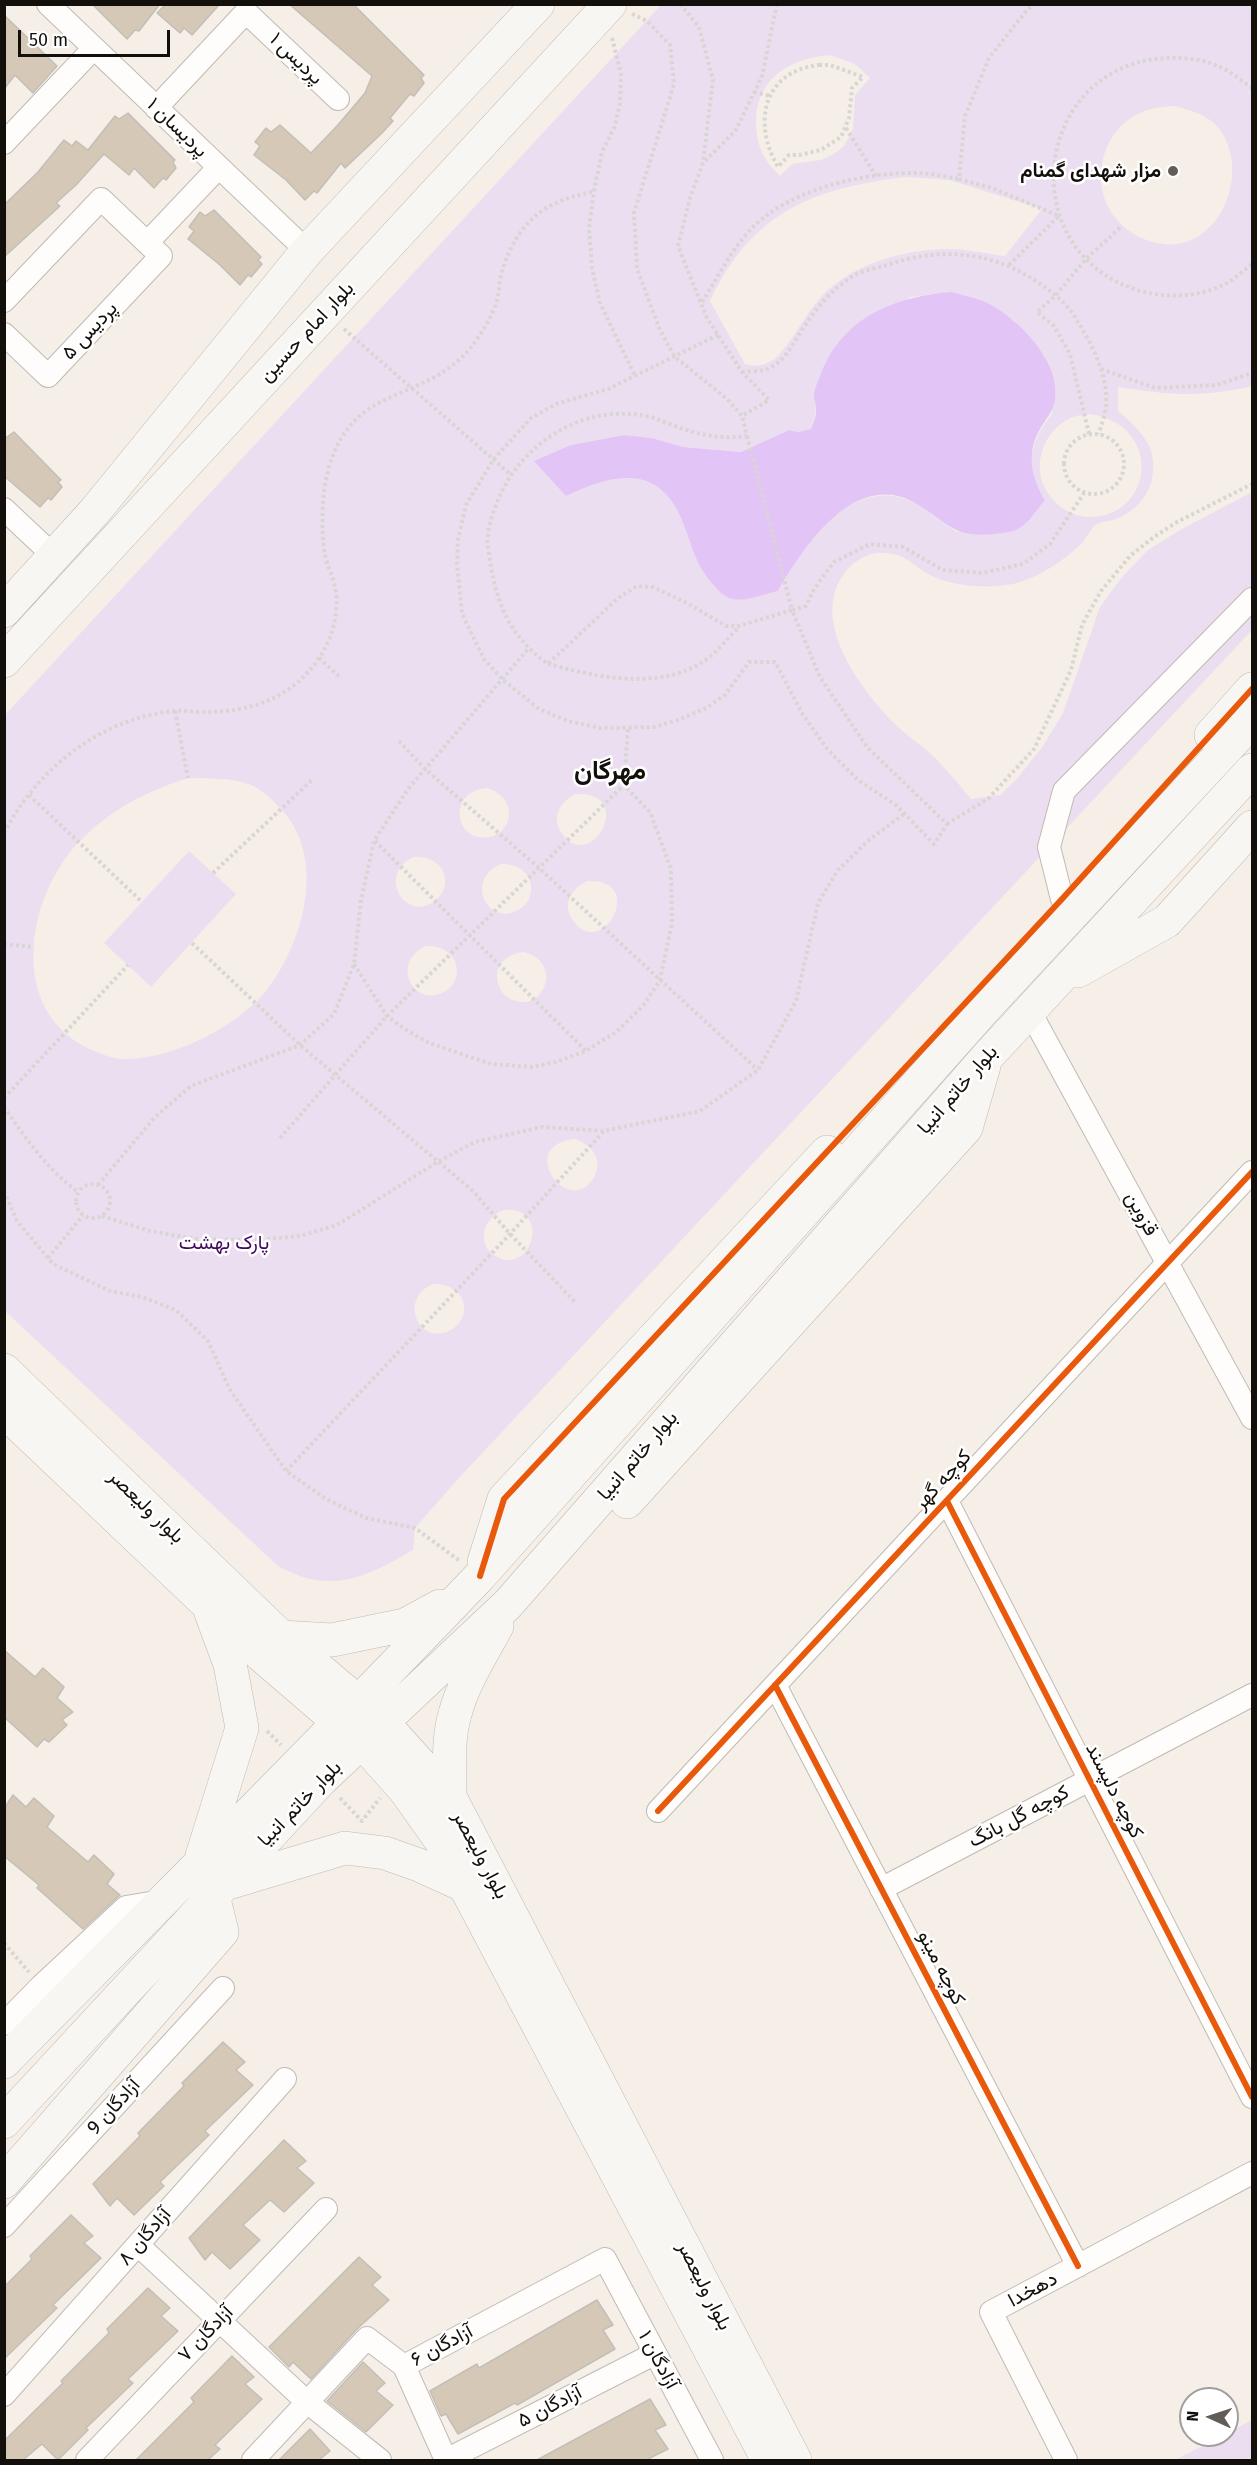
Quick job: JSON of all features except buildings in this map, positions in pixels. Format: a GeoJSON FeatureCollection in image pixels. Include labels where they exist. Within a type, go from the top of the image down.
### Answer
{"type":"FeatureCollection","features":[{"type":"Feature","properties":{"kind":"main road"},"geometry":{"type":"LineString","coordinates":[[4,611],[95,511],[307,251],[538,4]]}},
{"type":"Feature","properties":{"kind":"main road","name":"بلوار امام حسین"},"geometry":{"type":"LineString","coordinates":[[4,661],[326,312],[617,15]]}},
{"type":"Feature","properties":{"kind":"main road"},"geometry":{"type":"LineString","coordinates":[[95,511],[124,531]]}},
{"type":"Feature","properties":{"kind":"main road"},"geometry":{"type":"LineString","coordinates":[[986,1058],[966,1128],[560,1576],[508,1603],[483,1610],[474,1602],[470,1586],[504,1499],[1062,899],[1252,690]]}},
{"type":"Feature","properties":{"kind":"main road","name":"بلوار خاتم انبیا"},"geometry":{"type":"LineString","coordinates":[[4,2122],[220,1869],[321,1780],[360,1722],[470,1586],[987,1006],[1252,721]]}},
{"type":"Feature","properties":{"kind":"main road","name":"بلوار خاتم انبیا"},"geometry":{"type":"LineString","coordinates":[[360,1722],[508,1603],[986,1058],[1252,770]]}},
{"type":"Feature","properties":{"kind":"main road"},"geometry":{"type":"LineString","coordinates":[[1052,985],[1167,921],[1252,827]]}},
{"type":"Feature","properties":{"kind":"main road"},"geometry":{"type":"LineString","coordinates":[[734,1290],[760,1316]]}},
{"type":"Feature","properties":{"kind":"main road","name":"بلوار ولیعصر"},"geometry":{"type":"LineString","coordinates":[[4,1370],[281,1637],[360,1722],[404,1789],[450,1819],[763,2425],[768,2460]]}},
{"type":"Feature","properties":{"kind":"main road","name":"بلوار ولیعصر"},"geometry":{"type":"LineString","coordinates":[[5,1414],[261,1655],[360,1722]]}},
{"type":"Feature","properties":{"kind":"main road"},"geometry":{"type":"LineString","coordinates":[[281,1637],[332,1640],[405,1625],[470,1586]]}},
{"type":"Feature","properties":{"kind":"main road"},"geometry":{"type":"LineString","coordinates":[[450,1819],[449,1750],[455,1713],[472,1672],[508,1603]]}},
{"type":"Feature","properties":{"kind":"main road"},"geometry":{"type":"LineString","coordinates":[[4,2182],[222,1932],[220,1869],[242,1728],[230,1664],[208,1605]]}},
{"type":"Feature","properties":{"kind":"main road","name":"بلوار ولیعصر"},"geometry":{"type":"LineString","coordinates":[[450,1819],[463,1885],[763,2425],[795,2460]]}},
{"type":"Feature","properties":{"kind":"main road"},"geometry":{"type":"LineString","coordinates":[[220,1869],[345,1848],[385,1853],[419,1865],[463,1885]]}},
{"type":"Feature","properties":{"kind":"main road","name":"بلوار خاتم انبیا"},"geometry":{"type":"LineString","coordinates":[[4,2062],[162,1901],[220,1869]]}},
{"type":"Feature","properties":{"kind":"street","name":"پردیسان ۱"},"geometry":{"type":"LineString","coordinates":[[48,4],[307,251]]}},
{"type":"Feature","properties":{"kind":"street","name":"پردیس ۱"},"geometry":{"type":"LineString","coordinates":[[156,108],[246,12],[338,99]]}},
{"type":"Feature","properties":{"kind":"street"},"geometry":{"type":"LineString","coordinates":[[4,143],[94,48]]}},
{"type":"Feature","properties":{"kind":"street"},"geometry":{"type":"LineString","coordinates":[[4,301],[101,199],[147,243],[219,167]]}},
{"type":"Feature","properties":{"kind":"street","name":"پردیس ۵"},"geometry":{"type":"LineString","coordinates":[[4,334],[48,376],[160,256],[147,243]]}},
{"type":"Feature","properties":{"kind":"street"},"geometry":{"type":"LineString","coordinates":[[4,509],[55,557]]}},
{"type":"Feature","properties":{"kind":"street"},"geometry":{"type":"LineString","coordinates":[[1062,899],[1050,847],[1064,791],[1252,599]]}},
{"type":"Feature","properties":{"kind":"street","name":"قزوین"},"geometry":{"type":"LineString","coordinates":[[1029,1010],[1252,1418]]}},
{"type":"Feature","properties":{"kind":"street","name":"کوچه گهر"},"geometry":{"type":"LineString","coordinates":[[657,1811],[1252,1172]]}},
{"type":"Feature","properties":{"kind":"street","name":"کوچه دلپسند"},"geometry":{"type":"LineString","coordinates":[[947,1501],[1252,2097]]}},
{"type":"Feature","properties":{"kind":"street","name":"کوچه مینو"},"geometry":{"type":"LineString","coordinates":[[775,1684],[1078,2266]]}},
{"type":"Feature","properties":{"kind":"street","name":"کوچه گل بانگ"},"geometry":{"type":"LineString","coordinates":[[881,1889],[1252,1695]]}},
{"type":"Feature","properties":{"kind":"street"},"geometry":{"type":"LineString","coordinates":[[4,2024],[41,1986],[126,1907],[162,1901]]}},
{"type":"Feature","properties":{"kind":"street","name":"آزادگان 9"},"geometry":{"type":"LineString","coordinates":[[4,2226],[223,1988]]}},
{"type":"Feature","properties":{"kind":"street","name":"آزادگان ۸"},"geometry":{"type":"LineString","coordinates":[[4,2395],[285,2079]]}},
{"type":"Feature","properties":{"kind":"street","name":"دهخدا"},"geometry":{"type":"LineString","coordinates":[[1066,2460],[991,2312],[1252,2173]]}},
{"type":"Feature","properties":{"kind":"street","name":"آزادگان ۷"},"geometry":{"type":"LineString","coordinates":[[87,2460],[326,2210]]}},
{"type":"Feature","properties":{"kind":"street"},"geometry":{"type":"LineString","coordinates":[[138,2245],[307,2402],[380,2460]]}},
{"type":"Feature","properties":{"kind":"street","name":"آزادگان ۱"},"geometry":{"type":"LineString","coordinates":[[605,2259],[705,2458]]}},
{"type":"Feature","properties":{"kind":"street","name":"آزادگان ۶"},"geometry":{"type":"LineString","coordinates":[[253,2460],[367,2338],[404,2366],[605,2259]]}},
{"type":"Feature","properties":{"kind":"street","name":"آزادگان ۵"},"geometry":{"type":"LineString","coordinates":[[446,2460],[654,2354]]}},
{"type":"Feature","properties":{"kind":"street"},"geometry":{"type":"LineString","coordinates":[[404,2366],[446,2460]]}},
{"type":"Feature","properties":{"kind":"path"},"geometry":{"type":"LineString","coordinates":[[680,4],[699,27],[713,80],[703,163],[690,198],[678,246],[701,302],[718,334],[742,372],[769,400],[742,416]]}},
{"type":"Feature","properties":{"kind":"path"},"geometry":{"type":"LineString","coordinates":[[703,163],[736,130],[762,76],[777,4]]}},
{"type":"Feature","properties":{"kind":"path"},"geometry":{"type":"LineString","coordinates":[[959,179],[965,116],[989,58],[1035,4]]}},
{"type":"Feature","properties":{"kind":"path"},"geometry":{"type":"LineString","coordinates":[[635,376],[600,303],[589,228],[602,152],[615,126],[620,104],[621,74],[612,40],[617,15],[646,21],[670,45],[674,84],[634,213],[637,269],[660,330],[675,357],[726,398],[742,416],[792,610],[820,677],[867,747],[947,824]]}},
{"type":"Feature","properties":{"kind":"path"},"geometry":{"type":"LineString","coordinates":[[1252,88],[1222,68],[1188,57],[1151,58],[1117,70],[1088,91],[1066,120],[1054,154],[1053,190],[1059,216],[1070,239],[1085,260],[1116,283],[1152,295],[1190,295],[1226,283],[1252,264]]}},
{"type":"Feature","properties":{"kind":"path"},"geometry":{"type":"LineString","coordinates":[[830,66],[863,77],[852,88],[846,129],[841,137],[812,152],[789,155],[778,167],[768,148],[765,131],[765,111],[770,96],[779,80],[805,67],[830,66]]}},
{"type":"Feature","properties":{"kind":"path"},"geometry":{"type":"LineString","coordinates":[[754,92],[770,96]]}},
{"type":"Feature","properties":{"kind":"path"},"geometry":{"type":"LineString","coordinates":[[846,129],[876,176]]}},
{"type":"Feature","properties":{"kind":"path"},"geometry":{"type":"LineString","coordinates":[[701,302],[745,235],[786,201],[808,193],[876,176],[923,173],[959,179],[992,188],[1059,216]]}},
{"type":"Feature","properties":{"kind":"path"},"geometry":{"type":"LineString","coordinates":[[4,833],[28,795],[58,764],[82,744],[107,730],[149,715],[175,711],[230,711],[260,704],[285,694],[319,658],[332,635],[336,612],[335,586],[326,558],[322,519],[329,469],[338,444],[349,425],[375,404],[413,388],[446,370],[473,343],[496,303],[508,254],[526,226],[538,214],[555,203],[594,191]]}},
{"type":"Feature","properties":{"kind":"path"},"geometry":{"type":"LineString","coordinates":[[1009,265],[1059,216]]}},
{"type":"Feature","properties":{"kind":"path"},"geometry":{"type":"LineString","coordinates":[[1089,434],[1070,354],[1054,326],[1037,312],[1056,295],[1085,260],[1122,226]]}},
{"type":"Feature","properties":{"kind":"path"},"geometry":{"type":"LineString","coordinates":[[742,372],[768,369],[778,362],[789,351],[805,324],[824,300],[852,276],[905,259],[949,253],[1009,265],[1056,295],[1077,319],[1090,343],[1105,386],[1106,407],[1099,434]]}},
{"type":"Feature","properties":{"kind":"path"},"geometry":{"type":"LineString","coordinates":[[326,312],[511,475]]}},
{"type":"Feature","properties":{"kind":"path"},"geometry":{"type":"LineString","coordinates":[[718,334],[608,389],[556,404],[531,418],[493,460],[466,505],[458,539],[457,564],[462,614],[484,659],[503,680],[540,709],[568,721],[600,728],[654,727],[678,720],[705,708],[725,695],[749,662],[775,662],[802,715],[828,750],[858,780],[897,806],[934,844],[947,824],[989,798],[1034,749],[1071,670],[1082,625],[1101,591],[1130,556],[1177,522],[1252,484]]}},
{"type":"Feature","properties":{"kind":"path"},"geometry":{"type":"LineString","coordinates":[[1100,369],[1155,388],[1217,385],[1252,373]]}},
{"type":"Feature","properties":{"kind":"path"},"geometry":{"type":"LineString","coordinates":[[739,626],[712,656],[681,672],[650,678],[616,678],[584,674],[548,664],[528,649],[511,627],[494,586],[487,543],[499,494],[511,475],[528,453],[546,438],[581,421],[600,416],[646,416],[708,437],[728,439],[747,436]]}},
{"type":"Feature","properties":{"kind":"path"},"geometry":{"type":"LineString","coordinates":[[1099,434],[1117,444],[1124,462],[1124,472],[1113,489],[1104,494],[1084,493],[1075,489],[1068,481],[1063,462],[1071,443],[1079,437],[1099,434]]}},
{"type":"Feature","properties":{"kind":"path"},"geometry":{"type":"LineString","coordinates":[[548,664],[618,598],[637,585],[653,587],[687,603],[726,626],[739,626],[806,606],[814,589],[834,562],[870,544],[903,547],[943,570],[982,573],[1023,564],[1050,544],[1084,493]]}},
{"type":"Feature","properties":{"kind":"path"},"geometry":{"type":"LineString","coordinates":[[98,1185],[155,1117],[191,1086],[300,1045],[334,1014],[354,964],[361,900],[374,841],[408,789],[528,649]]}},
{"type":"Feature","properties":{"kind":"path"},"geometry":{"type":"LineString","coordinates":[[319,658],[341,678]]}},
{"type":"Feature","properties":{"kind":"path"},"geometry":{"type":"LineString","coordinates":[[175,711],[188,778]]}},
{"type":"Feature","properties":{"kind":"path"},"geometry":{"type":"LineString","coordinates":[[280,1138],[387,1016],[624,785],[628,728]]}},
{"type":"Feature","properties":{"kind":"path"},"geometry":{"type":"LineString","coordinates":[[399,741],[425,769],[538,868],[758,1070]]}},
{"type":"Feature","properties":{"kind":"path"},"geometry":{"type":"LineString","coordinates":[[213,873],[313,779]]}},
{"type":"Feature","properties":{"kind":"path"},"geometry":{"type":"LineString","coordinates":[[354,964],[387,1016],[429,1043],[491,1064],[532,1067],[556,1062],[586,1051],[615,1032],[643,1006],[660,980],[672,922],[671,869],[650,812],[624,785]]}},
{"type":"Feature","properties":{"kind":"path"},"geometry":{"type":"LineString","coordinates":[[28,795],[142,902]]}},
{"type":"Feature","properties":{"kind":"path"},"geometry":{"type":"LineString","coordinates":[[102,1216],[109,1208],[110,1197],[98,1185],[87,1185],[78,1192],[76,1203],[83,1215],[92,1218],[102,1216],[150,1231],[196,1239],[257,1240],[300,1236],[337,1225],[439,1161],[475,1142],[542,1127],[604,1131],[700,1111],[758,1070],[796,1001],[818,903],[838,870],[869,840],[904,814]]}},
{"type":"Feature","properties":{"kind":"path"},"geometry":{"type":"LineString","coordinates":[[374,841],[468,937],[586,1051]]}},
{"type":"Feature","properties":{"kind":"path"},"geometry":{"type":"LineString","coordinates":[[192,943],[300,1045],[473,1191],[510,1234],[576,1303]]}},
{"type":"Feature","properties":{"kind":"path"},"geometry":{"type":"LineString","coordinates":[[4,944],[34,947]]}},
{"type":"Feature","properties":{"kind":"path"},"geometry":{"type":"LineString","coordinates":[[4,1098],[128,965]]}},
{"type":"Feature","properties":{"kind":"path"},"geometry":{"type":"LineString","coordinates":[[4,1107],[46,1162],[78,1192]]}},
{"type":"Feature","properties":{"kind":"path"},"geometry":{"type":"LineString","coordinates":[[286,1471],[604,1131]]}},
{"type":"Feature","properties":{"kind":"path"},"geometry":{"type":"LineString","coordinates":[[4,1191],[17,1221],[53,1264],[110,1292],[142,1297],[176,1310],[208,1341],[230,1390],[286,1471],[326,1499],[366,1518],[415,1528],[470,1586]]}},
{"type":"Feature","properties":{"kind":"path"},"geometry":{"type":"LineString","coordinates":[[48,1258],[83,1215]]}},
{"type":"Feature","properties":{"kind":"path"},"geometry":{"type":"LineString","coordinates":[[4,1943],[41,1986]]}},
{"type":"Feature","properties":{"kind":"green space","name":"پارک بهشت"},"geometry":{"type":"Polygon","coordinates":[[[661,5],[1252,5],[1252,386],[1201,394],[1153,392],[1118,387],[1118,411],[1146,440],[1153,458],[1152,479],[1147,493],[1127,514],[1096,525],[1075,550],[1059,562],[1041,573],[1013,584],[970,586],[948,582],[928,574],[898,555],[879,553],[867,556],[856,562],[843,575],[834,594],[832,615],[836,636],[856,677],[897,726],[938,761],[971,799],[1000,795],[1016,780],[1043,746],[1063,713],[1100,607],[1122,577],[1148,550],[1180,530],[1252,492],[1252,630],[458,1479],[415,1528],[413,1550],[364,1575],[338,1581],[324,1581],[306,1578],[279,1567],[5,1311],[4,716],[661,5]],[[830,55],[814,57],[787,67],[767,85],[757,111],[756,127],[760,148],[766,160],[780,176],[792,164],[821,160],[844,146],[853,129],[855,95],[870,78],[855,64],[830,55]],[[1175,106],[1160,107],[1136,115],[1115,133],[1104,157],[1101,184],[1110,210],[1128,230],[1152,242],[1176,244],[1197,237],[1213,223],[1225,205],[1231,183],[1232,161],[1226,140],[1213,122],[1190,110],[1175,106]],[[906,177],[842,188],[789,210],[766,226],[745,246],[710,301],[745,364],[760,365],[775,359],[822,296],[849,275],[864,267],[898,255],[933,250],[964,250],[1005,256],[1042,209],[949,180],[906,177]],[[951,292],[911,297],[826,361],[814,395],[815,418],[811,429],[798,432],[789,430],[741,452],[683,447],[652,438],[624,435],[571,445],[566,496],[611,480],[640,479],[653,484],[676,508],[704,573],[723,595],[738,600],[778,591],[816,535],[833,518],[851,505],[870,497],[892,496],[915,503],[957,532],[1045,500],[1034,477],[1032,456],[1038,435],[1052,414],[1045,356],[1013,320],[993,306],[951,292]],[[1091,414],[1073,417],[1054,430],[1042,450],[1040,472],[1043,483],[1056,503],[1066,511],[1084,517],[1111,513],[1127,503],[1137,488],[1142,470],[1140,452],[1131,436],[1115,422],[1091,414]],[[188,778],[132,802],[94,827],[63,861],[48,889],[38,919],[34,950],[36,981],[46,1009],[64,1032],[92,1050],[119,1059],[142,1058],[183,1047],[204,1038],[241,1015],[269,987],[282,967],[301,921],[306,897],[303,848],[294,827],[276,804],[259,789],[236,781],[188,778]],[[487,788],[474,791],[461,806],[462,825],[477,837],[489,837],[502,831],[509,817],[508,806],[502,797],[487,788]],[[576,794],[562,805],[557,815],[558,826],[573,843],[584,845],[595,839],[603,829],[606,817],[604,805],[594,797],[576,794]],[[414,857],[403,864],[397,873],[398,892],[404,900],[411,905],[421,907],[432,903],[439,897],[445,878],[437,863],[426,858],[414,857]],[[501,864],[490,871],[484,880],[482,890],[484,899],[490,907],[497,912],[507,914],[518,910],[525,904],[529,899],[531,885],[523,870],[513,865],[501,864]],[[587,881],[573,892],[568,902],[569,913],[584,930],[595,932],[606,926],[614,916],[617,904],[615,892],[605,884],[587,881]],[[426,946],[415,953],[409,962],[408,972],[415,989],[423,994],[433,995],[444,992],[455,981],[457,967],[448,952],[438,947],[426,946]],[[524,952],[507,958],[500,966],[497,977],[502,991],[513,1000],[524,1002],[534,999],[545,985],[546,975],[543,966],[536,957],[524,952]],[[575,1139],[557,1144],[549,1154],[548,1166],[553,1177],[562,1186],[573,1190],[585,1187],[595,1175],[597,1163],[594,1152],[586,1144],[575,1139]],[[503,1210],[491,1218],[484,1237],[488,1249],[494,1255],[507,1260],[518,1258],[526,1251],[532,1240],[529,1219],[519,1212],[503,1210]],[[433,1284],[422,1291],[416,1300],[415,1310],[422,1327],[440,1334],[451,1330],[458,1324],[464,1305],[455,1290],[445,1285],[433,1284]]]}},
{"type":"Feature","properties":{"kind":"green space"},"geometry":{"type":"Polygon","coordinates":[[[189,851],[236,894],[151,987],[104,943],[189,851]]]}},
{"type":"Feature","properties":{"kind":"green space"},"geometry":{"type":"Polygon","coordinates":[[[1252,2420],[1252,2460],[1175,2460],[1200,2447],[1239,2447],[1239,2427],[1252,2420]]]}},
{"type":"Feature","properties":{"kind":"shaded area"},"geometry":{"type":"Polygon","coordinates":[[[951,292],[985,302],[1006,315],[1028,334],[1046,358],[1052,372],[1055,385],[1054,404],[1035,440],[1032,457],[1034,475],[1045,500],[1028,521],[1015,530],[995,534],[969,534],[952,528],[917,504],[894,495],[873,496],[852,504],[817,535],[778,591],[738,600],[720,592],[704,573],[676,508],[653,484],[640,479],[611,480],[566,496],[534,461],[571,445],[624,435],[652,438],[683,447],[741,452],[789,430],[798,432],[811,429],[816,413],[814,395],[820,376],[842,339],[856,325],[890,305],[951,292]]]}},
{"type":"Feature","properties":{"kind":"cycle path"},"geometry":{"type":"LineString","coordinates":[[480,1576],[504,1499],[1062,899],[1252,689]]}},
{"type":"Feature","properties":{"kind":"cycle path"},"geometry":{"type":"LineString","coordinates":[[658,1811],[1252,1172]]}},
{"type":"Feature","properties":{"kind":"cycle path"},"geometry":{"type":"LineString","coordinates":[[947,1501],[1252,2097]]}},
{"type":"Feature","properties":{"kind":"cycle path"},"geometry":{"type":"LineString","coordinates":[[775,1685],[1078,2266]]}},
{"type":"Feature","properties":{"kind":"place","name":"مزار شهدای گمنام"},"geometry":{"type":"Point","coordinates":[1173,171]}},
{"type":"Feature","properties":{"kind":"district","name":"مهرگان"},"geometry":{"type":"Point","coordinates":[610,772]}}]}
